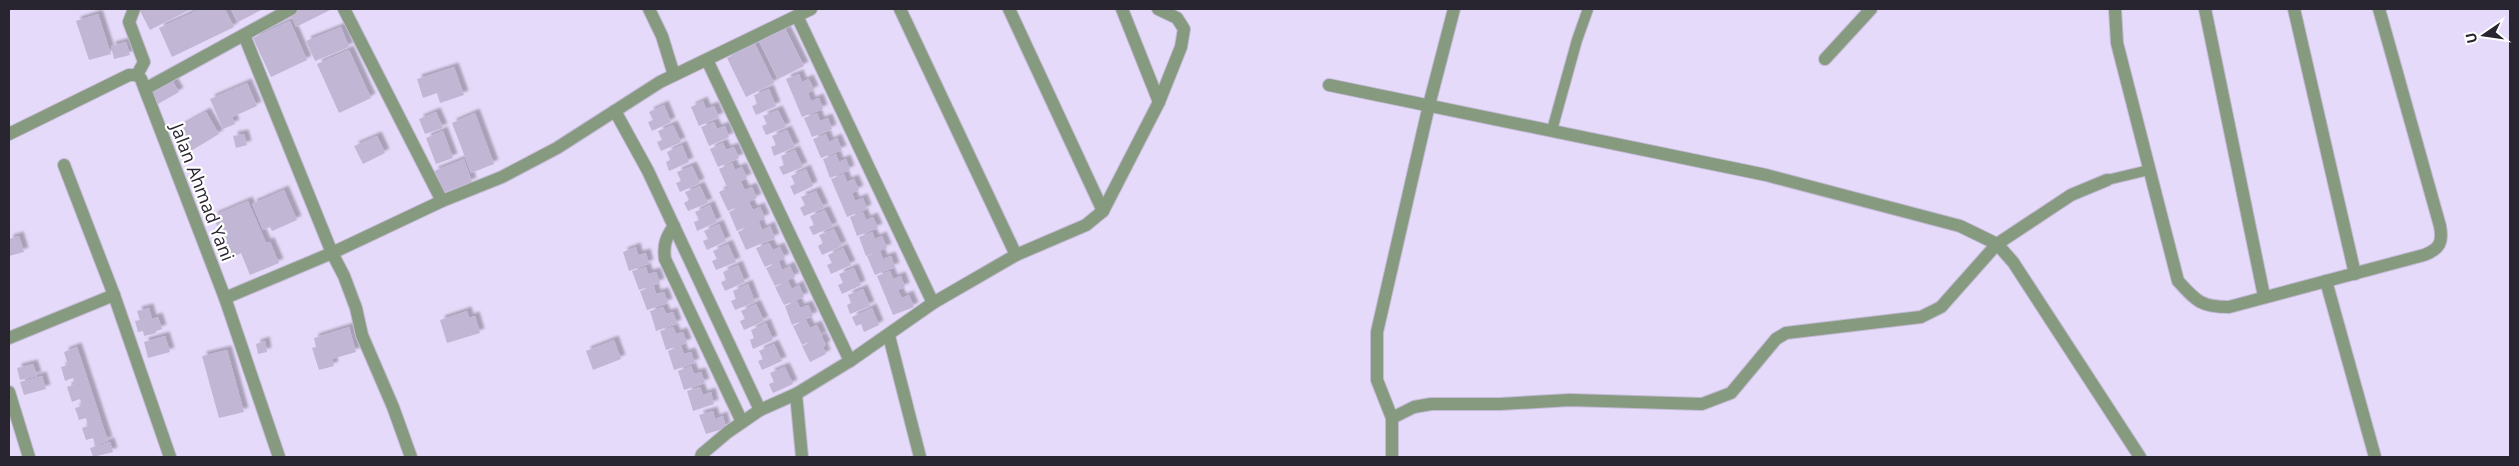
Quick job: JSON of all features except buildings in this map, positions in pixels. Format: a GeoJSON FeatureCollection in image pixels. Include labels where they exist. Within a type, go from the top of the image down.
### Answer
{"type":"FeatureCollection","features":[{"type":"Feature","properties":{"kind":"street"},"geometry":{"type":"LineString","coordinates":[[9,134],[129,75],[136,75],[144,62],[129,22],[134,9]]}},
{"type":"Feature","properties":{"kind":"street"},"geometry":{"type":"LineString","coordinates":[[145,89],[291,9]]}},
{"type":"Feature","properties":{"kind":"street"},"geometry":{"type":"LineString","coordinates":[[344,9],[442,201]]}},
{"type":"Feature","properties":{"kind":"street"},"geometry":{"type":"LineString","coordinates":[[649,9],[662,36],[674,75]]}},
{"type":"Feature","properties":{"kind":"street"},"geometry":{"type":"LineString","coordinates":[[226,298],[332,253],[442,201],[502,177],[557,148],[660,82],[811,9]]}},
{"type":"Feature","properties":{"kind":"street"},"geometry":{"type":"LineString","coordinates":[[900,9],[1016,255]]}},
{"type":"Feature","properties":{"kind":"street"},"geometry":{"type":"LineString","coordinates":[[1009,9],[1103,211]]}},
{"type":"Feature","properties":{"kind":"street"},"geometry":{"type":"LineString","coordinates":[[1122,9],[1159,102]]}},
{"type":"Feature","properties":{"kind":"street"},"geometry":{"type":"LineString","coordinates":[[701,457],[702,454],[742,422],[760,410],[796,394],[850,361],[889,336],[933,303],[1016,255],[1086,224],[1103,211],[1159,102],[1180,47],[1184,30],[1177,18],[1158,9]]}},
{"type":"Feature","properties":{"kind":"street"},"geometry":{"type":"LineString","coordinates":[[1392,457],[1392,418],[1377,380],[1377,332],[1429,104],[1454,9]]}},
{"type":"Feature","properties":{"kind":"street"},"geometry":{"type":"LineString","coordinates":[[1825,59],[1871,9]]}},
{"type":"Feature","properties":{"kind":"street"},"geometry":{"type":"LineString","coordinates":[[2115,9],[2118,43],[2178,281],[2193,298],[2209,307],[2229,306],[2355,274],[2434,252],[2440,245],[2442,236],[2379,9]]}},
{"type":"Feature","properties":{"kind":"street"},"geometry":{"type":"LineString","coordinates":[[2206,9],[2264,296]]}},
{"type":"Feature","properties":{"kind":"street"},"geometry":{"type":"LineString","coordinates":[[2294,9],[2355,274]]}},
{"type":"Feature","properties":{"kind":"street"},"geometry":{"type":"LineString","coordinates":[[797,16],[933,303]]}},
{"type":"Feature","properties":{"kind":"street"},"geometry":{"type":"LineString","coordinates":[[244,35],[332,253],[344,276],[356,308],[362,335],[393,407],[411,457]]}},
{"type":"Feature","properties":{"kind":"street"},"geometry":{"type":"LineString","coordinates":[[707,60],[850,361]]}},
{"type":"Feature","properties":{"kind":"street","name":"Jalan Ahmad Yani"},"geometry":{"type":"LineString","coordinates":[[136,75],[141,79],[226,298],[280,457]]}},
{"type":"Feature","properties":{"kind":"street"},"geometry":{"type":"LineString","coordinates":[[1329,85],[1429,104],[1766,175],[1960,226],[1997,244],[2018,270],[2140,457]]}},
{"type":"Feature","properties":{"kind":"street"},"geometry":{"type":"LineString","coordinates":[[616,111],[648,171],[760,410]]}},
{"type":"Feature","properties":{"kind":"street"},"geometry":{"type":"LineString","coordinates":[[64,165],[114,295],[170,457]]}},
{"type":"Feature","properties":{"kind":"street"},"geometry":{"type":"LineString","coordinates":[[1392,418],[1414,407],[1431,404],[1500,404],[1570,400],[1702,404],[1731,394],[1776,339],[1786,333],[1903,320],[1931,314],[1941,307],[1997,244],[2071,195],[2106,180]]}},
{"type":"Feature","properties":{"kind":"street"},"geometry":{"type":"LineString","coordinates":[[674,226],[667,235],[663,248],[665,259],[694,325],[742,422]]}},
{"type":"Feature","properties":{"kind":"street"},"geometry":{"type":"LineString","coordinates":[[2326,281],[2374,457]]}},
{"type":"Feature","properties":{"kind":"street"},"geometry":{"type":"LineString","coordinates":[[9,338],[114,295]]}},
{"type":"Feature","properties":{"kind":"street"},"geometry":{"type":"LineString","coordinates":[[889,336],[920,457]]}},
{"type":"Feature","properties":{"kind":"street"},"geometry":{"type":"LineString","coordinates":[[9,392],[29,457]]}},
{"type":"Feature","properties":{"kind":"street"},"geometry":{"type":"LineString","coordinates":[[796,394],[802,457]]}},
{"type":"Feature","properties":{"kind":"lane"},"geometry":{"type":"LineString","coordinates":[[1552,130],[1577,40],[1588,9]]}},
{"type":"Feature","properties":{"kind":"lane"},"geometry":{"type":"LineString","coordinates":[[2106,180],[2149,170]]}}]}
